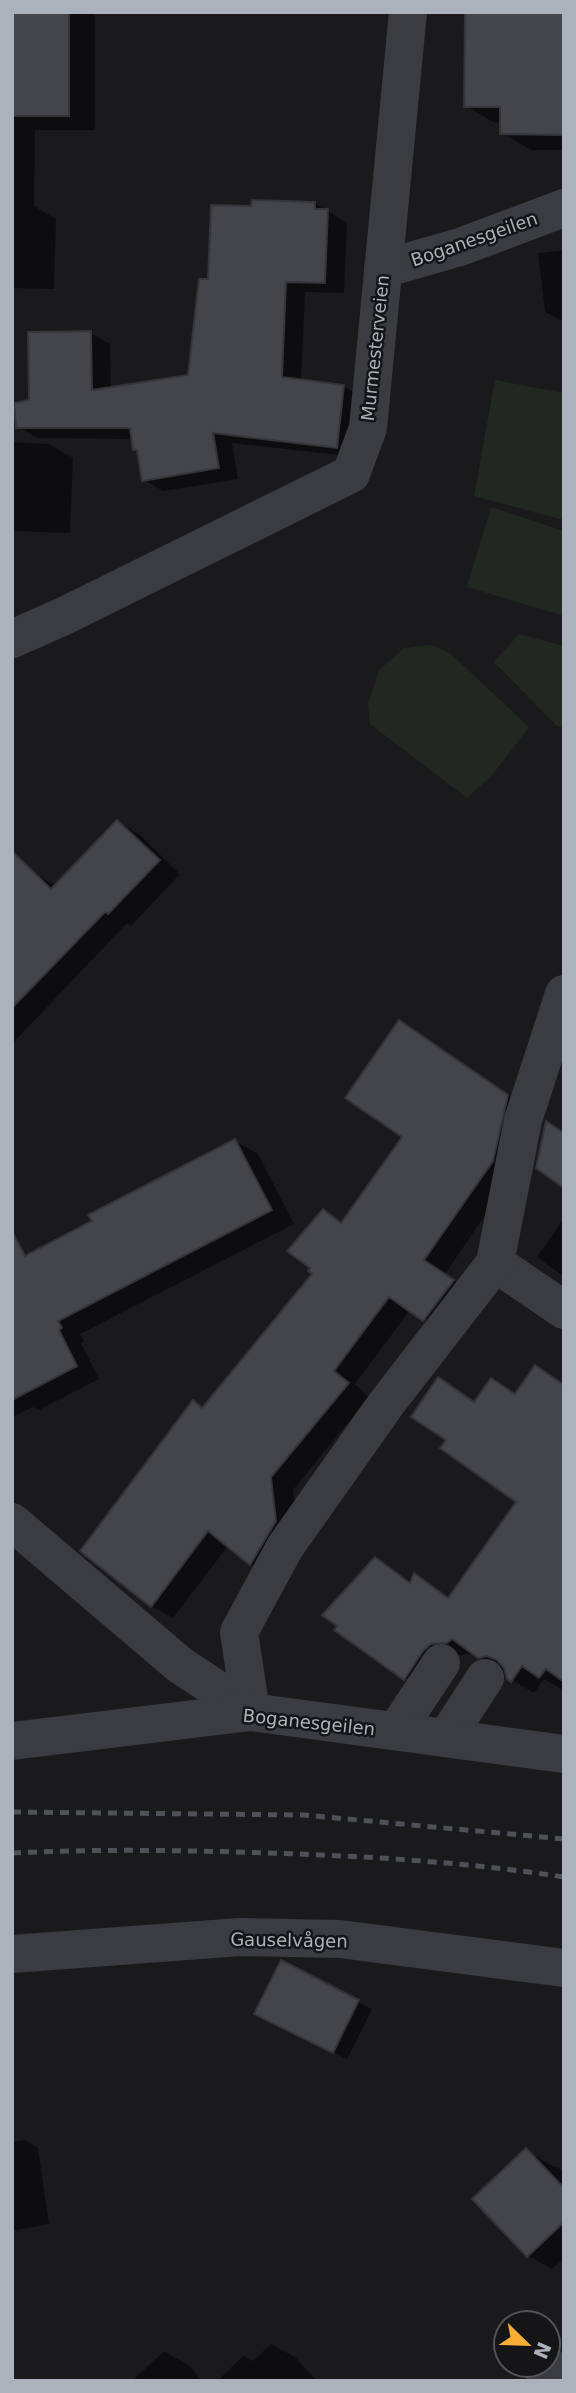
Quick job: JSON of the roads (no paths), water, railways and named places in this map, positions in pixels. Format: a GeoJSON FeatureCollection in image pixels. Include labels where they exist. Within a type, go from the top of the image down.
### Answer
{"type":"FeatureCollection","features":[{"type":"Feature","properties":{"kind":"street","name":"Murmesterveien"},"geometry":{"type":"LineString","coordinates":[[12,639],[351,474],[368,428],[408,12]]}},
{"type":"Feature","properties":{"kind":"street","name":"Boganesgeilen"},"geometry":{"type":"LineString","coordinates":[[383,269],[460,247],[564,208]]}},
{"type":"Feature","properties":{"kind":"street"},"geometry":{"type":"LineString","coordinates":[[251,1712],[240,1632],[285,1546],[386,1404],[495,1263],[519,1215],[523,1120],[564,994]]}},
{"type":"Feature","properties":{"kind":"street"},"geometry":{"type":"LineString","coordinates":[[495,1263],[564,1310]]}},
{"type":"Feature","properties":{"kind":"street"},"geometry":{"type":"LineString","coordinates":[[12,1522],[180,1665],[251,1712]]}},
{"type":"Feature","properties":{"kind":"street"},"geometry":{"type":"LineString","coordinates":[[396,1731],[441,1663]]}},
{"type":"Feature","properties":{"kind":"street"},"geometry":{"type":"LineString","coordinates":[[446,1738],[485,1678]]}},
{"type":"Feature","properties":{"kind":"street","name":"Boganesgeilen"},"geometry":{"type":"LineString","coordinates":[[12,1741],[251,1712],[564,1754]]}},
{"type":"Feature","properties":{"kind":"street","name":"Gauselvågen"},"geometry":{"type":"LineString","coordinates":[[12,1954],[240,1937],[340,1939],[564,1968]]}},
{"type":"Feature","properties":{"kind":"street"},"geometry":{"type":"LineString","coordinates":[[545,2381],[564,2371]]}},
{"type":"Feature","properties":{"kind":"railway"},"geometry":{"type":"LineString","coordinates":[[12,1812],[304,1815],[564,1839]]}},
{"type":"Feature","properties":{"kind":"railway"},"geometry":{"type":"LineString","coordinates":[[12,1853],[140,1850],[304,1854],[453,1864],[564,1877]]}}]}
